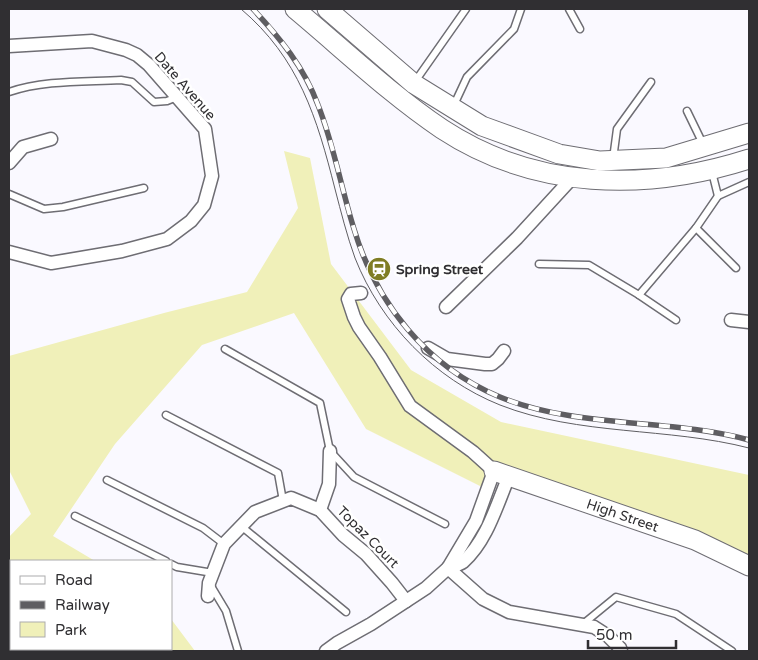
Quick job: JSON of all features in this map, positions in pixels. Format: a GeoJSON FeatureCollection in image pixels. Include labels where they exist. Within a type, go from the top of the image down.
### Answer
{"type":"FeatureCollection","features":[{"type":"Feature","properties":{"kind":"main road"},"geometry":{"type":"LineString","coordinates":[[295,9],[400,99],[443,129],[483,152],[522,168],[573,177],[619,181],[674,177],[749,159]]}},
{"type":"Feature","properties":{"kind":"main road"},"geometry":{"type":"LineString","coordinates":[[327,9],[414,84],[482,126],[559,154],[600,161],[666,158],[749,133]]}},
{"type":"Feature","properties":{"kind":"main road"},"geometry":{"type":"LineString","coordinates":[[707,146],[712,168]]}},
{"type":"Feature","properties":{"kind":"main road","name":"High Street"},"geometry":{"type":"LineString","coordinates":[[501,473],[696,540],[749,566]]}},
{"type":"Feature","properties":{"kind":"street","name":"Date Avenue"},"geometry":{"type":"LineString","coordinates":[[9,46],[92,41],[126,50],[137,55],[205,129],[212,176],[204,205],[191,222],[167,239],[122,251],[51,263],[9,252]]}},
{"type":"Feature","properties":{"kind":"street"},"geometry":{"type":"LineString","coordinates":[[9,163],[22,147],[51,139]]}},
{"type":"Feature","properties":{"kind":"street"},"geometry":{"type":"LineString","coordinates":[[446,307],[517,238],[573,177]]}},
{"type":"Feature","properties":{"kind":"street"},"geometry":{"type":"LineString","coordinates":[[326,651],[339,647],[426,588],[448,568],[461,564],[474,550],[486,530],[501,473],[410,406],[354,317],[348,299],[351,294],[361,293]]}},
{"type":"Feature","properties":{"kind":"street"},"geometry":{"type":"LineString","coordinates":[[730,320],[749,322]]}},
{"type":"Feature","properties":{"kind":"street"},"geometry":{"type":"LineString","coordinates":[[428,348],[447,359],[484,364],[492,364],[504,351]]}},
{"type":"Feature","properties":{"kind":"street"},"geometry":{"type":"LineString","coordinates":[[320,510],[329,484],[330,451]]}},
{"type":"Feature","properties":{"kind":"street","name":"Topaz Court"},"geometry":{"type":"LineString","coordinates":[[208,596],[211,578],[224,544],[255,512],[291,498],[320,510],[366,554],[392,582],[406,601]]}},
{"type":"Feature","properties":{"kind":"street"},"geometry":{"type":"LineString","coordinates":[[448,568],[482,599],[509,612],[594,627],[608,636],[621,651]]}},
{"type":"Feature","properties":{"kind":"lane"},"geometry":{"type":"LineString","coordinates":[[414,84],[466,9]]}},
{"type":"Feature","properties":{"kind":"lane"},"geometry":{"type":"LineString","coordinates":[[453,108],[467,77],[514,29],[521,9]]}},
{"type":"Feature","properties":{"kind":"lane"},"geometry":{"type":"LineString","coordinates":[[569,9],[580,29]]}},
{"type":"Feature","properties":{"kind":"lane"},"geometry":{"type":"LineString","coordinates":[[9,92],[23,87],[49,84],[121,80],[132,82],[154,102],[167,101],[177,97]]}},
{"type":"Feature","properties":{"kind":"lane"},"geometry":{"type":"LineString","coordinates":[[613,160],[617,129],[651,82]]}},
{"type":"Feature","properties":{"kind":"lane"},"geometry":{"type":"LineString","coordinates":[[687,111],[707,146]]}},
{"type":"Feature","properties":{"kind":"lane"},"geometry":{"type":"LineString","coordinates":[[712,168],[718,196]]}},
{"type":"Feature","properties":{"kind":"lane"},"geometry":{"type":"LineString","coordinates":[[639,295],[696,228],[718,196],[749,182]]}},
{"type":"Feature","properties":{"kind":"lane"},"geometry":{"type":"LineString","coordinates":[[9,194],[44,209],[63,207],[144,188]]}},
{"type":"Feature","properties":{"kind":"lane"},"geometry":{"type":"LineString","coordinates":[[696,228],[736,268]]}},
{"type":"Feature","properties":{"kind":"lane"},"geometry":{"type":"LineString","coordinates":[[539,264],[589,265],[676,320]]}},
{"type":"Feature","properties":{"kind":"lane"},"geometry":{"type":"LineString","coordinates":[[225,349],[320,403],[330,451],[354,477],[445,524]]}},
{"type":"Feature","properties":{"kind":"lane"},"geometry":{"type":"LineString","coordinates":[[166,414],[278,473],[283,501]]}},
{"type":"Feature","properties":{"kind":"lane"},"geometry":{"type":"LineString","coordinates":[[107,480],[203,528],[224,544]]}},
{"type":"Feature","properties":{"kind":"lane"},"geometry":{"type":"LineString","coordinates":[[75,516],[164,560]]}},
{"type":"Feature","properties":{"kind":"lane"},"geometry":{"type":"LineString","coordinates":[[242,526],[346,612]]}},
{"type":"Feature","properties":{"kind":"lane"},"geometry":{"type":"LineString","coordinates":[[172,564],[211,578],[226,611],[238,651]]}},
{"type":"Feature","properties":{"kind":"lane"},"geometry":{"type":"LineString","coordinates":[[582,624],[616,597],[676,614],[732,651]]}},
{"type":"Feature","properties":{"kind":"green space"},"geometry":{"type":"Polygon","coordinates":[[[284,151],[310,158],[331,264],[411,370],[501,422],[749,475],[749,567],[495,471],[484,488],[366,429],[294,313],[202,345],[115,444],[53,536],[93,560],[10,560],[10,650],[172,650],[172,620],[195,651],[9,651],[9,537],[31,514],[9,470],[9,356],[247,292],[298,208],[284,151]]]}},
{"type":"Feature","properties":{"kind":"tram line"},"geometry":{"type":"LineString","coordinates":[[241,9],[278,48],[303,91],[321,138],[352,250],[366,282],[379,305],[395,327],[432,364],[476,394],[500,405],[530,415],[592,427],[718,441],[749,448]]}},
{"type":"Feature","properties":{"kind":"railway"},"geometry":{"type":"LineString","coordinates":[[253,9],[282,42],[306,78],[324,120],[349,214],[364,256],[376,282],[391,307],[408,330],[428,350],[449,368],[474,384],[500,397],[530,407],[592,419],[687,428],[749,440]]}},
{"type":"Feature","properties":{"kind":"place","name":"Spring Street"},"geometry":{"type":"Point","coordinates":[379,269]}}]}
